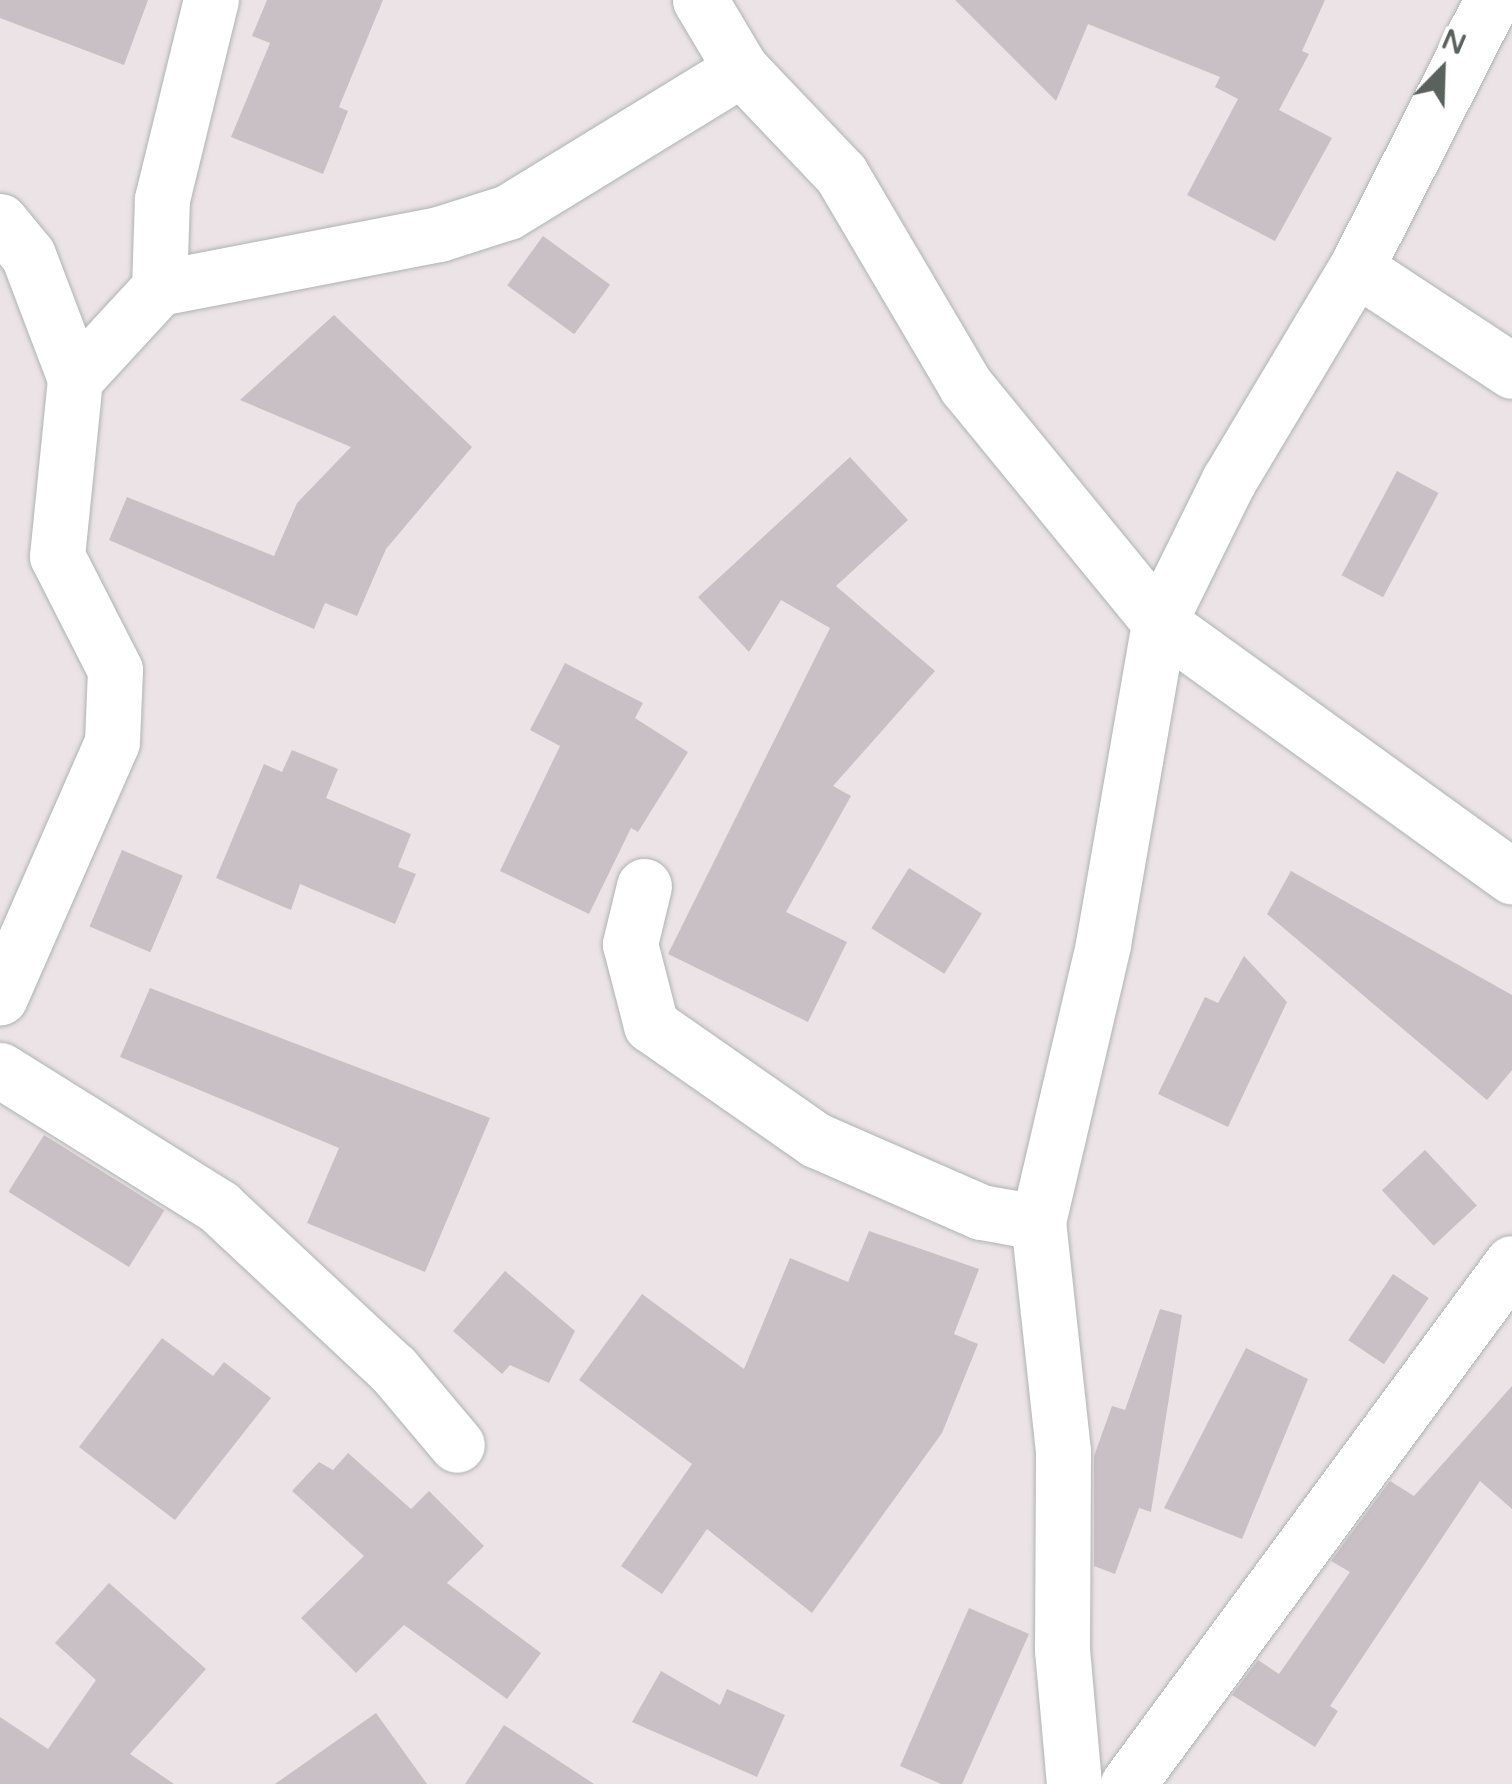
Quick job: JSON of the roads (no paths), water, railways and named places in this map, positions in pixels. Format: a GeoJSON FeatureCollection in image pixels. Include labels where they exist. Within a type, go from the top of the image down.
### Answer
{"type":"FeatureCollection","features":[{"type":"Feature","properties":{"kind":"street"},"geometry":{"type":"LineString","coordinates":[[159,288],[162,200],[211,0]]}},
{"type":"Feature","properties":{"kind":"street"},"geometry":{"type":"LineString","coordinates":[[1074,1784],[1062,1650],[1064,1451],[1038,1222],[1103,944],[1158,622],[1229,480],[1356,268],[1492,0]]}},
{"type":"Feature","properties":{"kind":"street"},"geometry":{"type":"LineString","coordinates":[[75,379],[159,288],[403,242],[508,212],[726,25],[841,174],[966,386],[1158,622],[1512,877]]}},
{"type":"Feature","properties":{"kind":"street"},"geometry":{"type":"LineString","coordinates":[[0,304],[14,238]]}},
{"type":"Feature","properties":{"kind":"street"},"geometry":{"type":"LineString","coordinates":[[0,997],[112,742],[115,670],[57,556],[75,379],[14,238]]}},
{"type":"Feature","properties":{"kind":"street"},"geometry":{"type":"LineString","coordinates":[[1356,268],[1512,371]]}},
{"type":"Feature","properties":{"kind":"street"},"geometry":{"type":"LineString","coordinates":[[644,886],[630,944],[651,1025],[816,1140],[981,1212],[1038,1222]]}},
{"type":"Feature","properties":{"kind":"street"},"geometry":{"type":"LineString","coordinates":[[0,1070],[219,1208],[392,1369],[457,1445]]}},
{"type":"Feature","properties":{"kind":"street"},"geometry":{"type":"LineString","coordinates":[[1128,1784],[1512,1263]]}}]}
